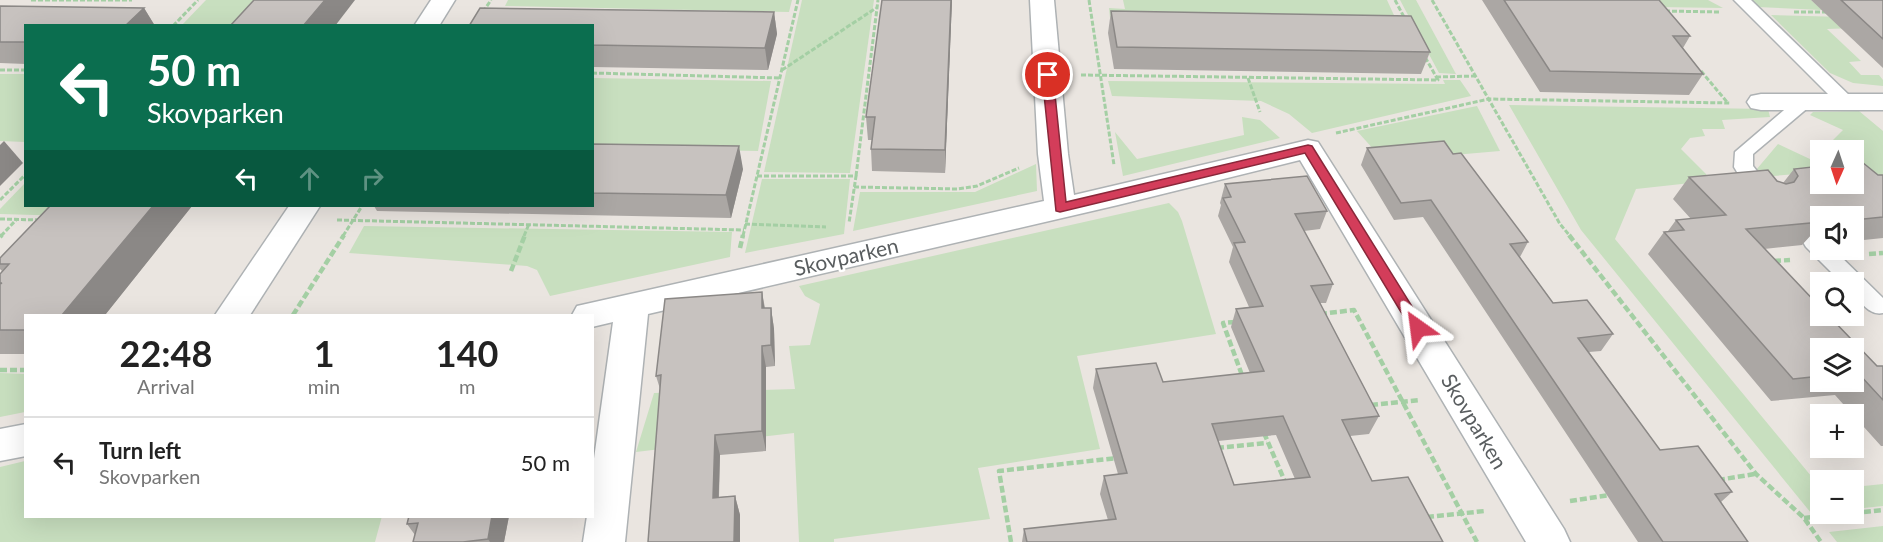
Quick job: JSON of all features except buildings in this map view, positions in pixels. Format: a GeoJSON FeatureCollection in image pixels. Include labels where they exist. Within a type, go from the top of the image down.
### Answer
{"type":"FeatureCollection","features":[{"type":"Feature","properties":{"kind":"street"},"geometry":{"type":"LineString","coordinates":[[427,24],[443,0]]}},
{"type":"Feature","properties":{"kind":"street"},"geometry":{"type":"LineString","coordinates":[[1042,0],[1053,154],[1060,208]]}},
{"type":"Feature","properties":{"kind":"street"},"geometry":{"type":"LineString","coordinates":[[1761,102],[1883,102]]}},
{"type":"Feature","properties":{"kind":"street","name":"Skovparken"},"geometry":{"type":"LineString","coordinates":[[593,314],[729,281],[840,259],[1118,195],[1308,149],[1549,542]]}},
{"type":"Feature","properties":{"kind":"street"},"geometry":{"type":"LineString","coordinates":[[233,314],[301,212]]}},
{"type":"Feature","properties":{"kind":"street"},"geometry":{"type":"LineString","coordinates":[[604,542],[632,305]]}},
{"type":"Feature","properties":{"kind":"street"},"geometry":{"type":"LineString","coordinates":[[0,445],[24,440]]}},
{"type":"Feature","properties":{"kind":"lane"},"geometry":{"type":"LineString","coordinates":[[1742,0],[1846,102]]}},
{"type":"Feature","properties":{"kind":"lane"},"geometry":{"type":"LineString","coordinates":[[1768,197],[1743,167],[1744,152],[1804,102]]}},
{"type":"Feature","properties":{"kind":"lane"},"geometry":{"type":"LineString","coordinates":[[1831,260],[1844,272]]}},
{"type":"Feature","properties":{"kind":"lane"},"geometry":{"type":"LineString","coordinates":[[1864,292],[1878,306]]}},
{"type":"Feature","properties":{"kind":"path"},"geometry":{"type":"LineString","coordinates":[[31,0],[132,0]]}},
{"type":"Feature","properties":{"kind":"path"},"geometry":{"type":"LineString","coordinates":[[175,24],[198,0]]}},
{"type":"Feature","properties":{"kind":"path"},"geometry":{"type":"LineString","coordinates":[[480,17],[491,0]]}},
{"type":"Feature","properties":{"kind":"path"},"geometry":{"type":"LineString","coordinates":[[729,281],[745,227],[798,0]]}},
{"type":"Feature","properties":{"kind":"path"},"geometry":{"type":"LineString","coordinates":[[848,232],[878,0]]}},
{"type":"Feature","properties":{"kind":"path"},"geometry":{"type":"LineString","coordinates":[[1089,0],[1118,195]]}},
{"type":"Feature","properties":{"kind":"path"},"geometry":{"type":"LineString","coordinates":[[1395,0],[1410,29]]}},
{"type":"Feature","properties":{"kind":"path"},"geometry":{"type":"LineString","coordinates":[[1431,0],[1560,224],[1756,474],[1804,518],[1821,542]]}},
{"type":"Feature","properties":{"kind":"path"},"geometry":{"type":"LineString","coordinates":[[781,71],[877,8]]}},
{"type":"Feature","properties":{"kind":"path"},"geometry":{"type":"LineString","coordinates":[[1048,75],[1438,80],[1420,48]]}},
{"type":"Feature","properties":{"kind":"path"},"geometry":{"type":"LineString","coordinates":[[1696,66],[1728,103]]}},
{"type":"Feature","properties":{"kind":"path"},"geometry":{"type":"LineString","coordinates":[[0,70],[24,70]]}},
{"type":"Feature","properties":{"kind":"path"},"geometry":{"type":"LineString","coordinates":[[594,73],[780,78]]}},
{"type":"Feature","properties":{"kind":"path"},"geometry":{"type":"LineString","coordinates":[[1436,76],[1476,76]]}},
{"type":"Feature","properties":{"kind":"path"},"geometry":{"type":"LineString","coordinates":[[1248,78],[1260,112]]}},
{"type":"Feature","properties":{"kind":"path"},"geometry":{"type":"LineString","coordinates":[[1308,149],[1332,134],[1489,99],[1761,102]]}},
{"type":"Feature","properties":{"kind":"path"},"geometry":{"type":"LineString","coordinates":[[854,187],[958,189],[977,186],[1053,154]]}},
{"type":"Feature","properties":{"kind":"path"},"geometry":{"type":"LineString","coordinates":[[0,200],[24,176]]}},
{"type":"Feature","properties":{"kind":"path"},"geometry":{"type":"LineString","coordinates":[[757,176],[855,176]]}},
{"type":"Feature","properties":{"kind":"path"},"geometry":{"type":"LineString","coordinates":[[294,314],[361,207]]}},
{"type":"Feature","properties":{"kind":"path"},"geometry":{"type":"LineString","coordinates":[[301,212],[353,220],[832,228]]}},
{"type":"Feature","properties":{"kind":"path"},"geometry":{"type":"LineString","coordinates":[[0,219],[48,220]]}},
{"type":"Feature","properties":{"kind":"path"},"geometry":{"type":"LineString","coordinates":[[0,237],[17,220]]}},
{"type":"Feature","properties":{"kind":"path"},"geometry":{"type":"LineString","coordinates":[[511,271],[529,224]]}},
{"type":"Feature","properties":{"kind":"path"},"geometry":{"type":"LineString","coordinates":[[1318,314],[1354,310],[1477,542]]}},
{"type":"Feature","properties":{"kind":"path"},"geometry":{"type":"LineString","coordinates":[[1246,385],[1223,323],[1247,320]]}},
{"type":"Feature","properties":{"kind":"path"},"geometry":{"type":"LineString","coordinates":[[0,370],[24,370]]}},
{"type":"Feature","properties":{"kind":"path"},"geometry":{"type":"LineString","coordinates":[[1369,405],[1459,396]]}},
{"type":"Feature","properties":{"kind":"path"},"geometry":{"type":"LineString","coordinates":[[1261,425],[1287,486]]}},
{"type":"Feature","properties":{"kind":"path"},"geometry":{"type":"LineString","coordinates":[[1209,449],[1267,442]]}},
{"type":"Feature","properties":{"kind":"path"},"geometry":{"type":"LineString","coordinates":[[1011,542],[999,471],[1127,457]]}},
{"type":"Feature","properties":{"kind":"path"},"geometry":{"type":"LineString","coordinates":[[1864,512],[1883,510]]}},
{"type":"Feature","properties":{"kind":"path"},"geometry":{"type":"LineString","coordinates":[[1804,518],[1810,517]]}},
{"type":"Feature","properties":{"kind":"green space"},"geometry":{"type":"Polygon","coordinates":[[[206,0],[274,0],[252,24],[183,24],[206,0]]]}},
{"type":"Feature","properties":{"kind":"green space"},"geometry":{"type":"Polygon","coordinates":[[[508,0],[792,0],[789,12],[505,6],[508,0]]]}},
{"type":"Feature","properties":{"kind":"green space"},"geometry":{"type":"Polygon","coordinates":[[[802,0],[874,0],[850,173],[764,172],[802,0]]]}},
{"type":"Feature","properties":{"kind":"green space"},"geometry":{"type":"Polygon","coordinates":[[[1123,0],[1387,0],[1398,24],[1110,18],[1109,8],[1125,9],[1123,0]]]}},
{"type":"Feature","properties":{"kind":"green space"},"geometry":{"type":"Polygon","coordinates":[[[1400,0],[1416,0],[1456,74],[1439,73],[1400,0]]]}},
{"type":"Feature","properties":{"kind":"green space"},"geometry":{"type":"Polygon","coordinates":[[[1644,0],[1708,0],[1723,8],[1657,7],[1644,0]]]}},
{"type":"Feature","properties":{"kind":"green space"},"geometry":{"type":"Polygon","coordinates":[[[1750,0],[1811,0],[1822,10],[1757,7],[1750,0]]]}},
{"type":"Feature","properties":{"kind":"green space"},"geometry":{"type":"Polygon","coordinates":[[[1771,15],[1883,18],[1883,27],[1827,29],[1861,61],[1849,62],[1861,75],[1879,75],[1883,80],[1883,86],[1853,83],[1830,73],[1771,15]]]}},
{"type":"Feature","properties":{"kind":"green space"},"geometry":{"type":"Polygon","coordinates":[[[0,74],[24,74],[24,142],[0,141],[0,74]]]}},
{"type":"Feature","properties":{"kind":"green space"},"geometry":{"type":"Polygon","coordinates":[[[594,78],[771,81],[758,151],[594,148],[594,78]]]}},
{"type":"Feature","properties":{"kind":"green space"},"geometry":{"type":"Polygon","coordinates":[[[1443,80],[1460,80],[1471,96],[1312,133],[1289,114],[1261,101],[1112,96],[1108,81],[1445,84],[1443,80]]]}},
{"type":"Feature","properties":{"kind":"green space"},"geometry":{"type":"Polygon","coordinates":[[[1509,105],[1768,109],[1770,117],[1722,120],[1725,129],[1702,129],[1705,136],[1690,138],[1681,149],[1706,174],[1709,181],[1636,189],[1615,239],[1810,475],[1810,512],[1581,230],[1509,105]]]}},
{"type":"Feature","properties":{"kind":"green space"},"geometry":{"type":"Polygon","coordinates":[[[1477,106],[1500,151],[1384,161],[1357,131],[1477,106]]]}},
{"type":"Feature","properties":{"kind":"green space"},"geometry":{"type":"Polygon","coordinates":[[[1859,111],[1883,131],[1883,177],[1864,170],[1864,140],[1833,140],[1843,130],[1810,115],[1813,112],[1859,111]]]}},
{"type":"Feature","properties":{"kind":"green space"},"geometry":{"type":"Polygon","coordinates":[[[1242,117],[1260,120],[1280,138],[1123,176],[1115,132],[1137,159],[1244,135],[1242,117]]]}},
{"type":"Feature","properties":{"kind":"green space"},"geometry":{"type":"Polygon","coordinates":[[[1778,144],[1810,159],[1810,173],[1761,177],[1756,170],[1778,144]]]}},
{"type":"Feature","properties":{"kind":"green space"},"geometry":{"type":"Polygon","coordinates":[[[1036,164],[1037,191],[853,231],[860,192],[975,192],[1036,164]]]}},
{"type":"Feature","properties":{"kind":"green space"},"geometry":{"type":"Polygon","coordinates":[[[762,179],[850,179],[844,234],[745,253],[762,179]]]}},
{"type":"Feature","properties":{"kind":"green space"},"geometry":{"type":"Polygon","coordinates":[[[24,184],[24,207],[91,207],[69,216],[0,214],[0,209],[24,184]]]}},
{"type":"Feature","properties":{"kind":"green space"},"geometry":{"type":"Polygon","coordinates":[[[1169,203],[1178,212],[1182,221],[1216,334],[1077,356],[1100,449],[978,468],[990,519],[834,539],[834,542],[799,542],[794,433],[636,452],[654,393],[795,389],[789,346],[810,345],[820,304],[805,296],[799,286],[1169,203]]]}},
{"type":"Feature","properties":{"kind":"green space"},"geometry":{"type":"Polygon","coordinates":[[[364,226],[732,232],[730,257],[550,296],[537,270],[527,266],[349,253],[364,226]]]}},
{"type":"Feature","properties":{"kind":"green space"},"geometry":{"type":"Polygon","coordinates":[[[0,373],[24,374],[24,412],[0,417],[0,373]]]}},
{"type":"Feature","properties":{"kind":"green space"},"geometry":{"type":"Polygon","coordinates":[[[24,461],[24,518],[381,518],[375,542],[0,542],[0,467],[24,461]]]}},
{"type":"Feature","properties":{"kind":"green space"},"geometry":{"type":"Polygon","coordinates":[[[1883,484],[1883,506],[1864,508],[1864,486],[1883,484]]]}},
{"type":"Feature","properties":{"kind":"green space"},"geometry":{"type":"Polygon","coordinates":[[[1883,526],[1883,542],[1837,542],[1829,532],[1883,526]]]}},
{"type":"Feature","properties":{"kind":"route"},"geometry":{"type":"LineString","coordinates":[[1048,75],[1053,154],[1060,208],[1308,149],[1418,328]]}}]}
